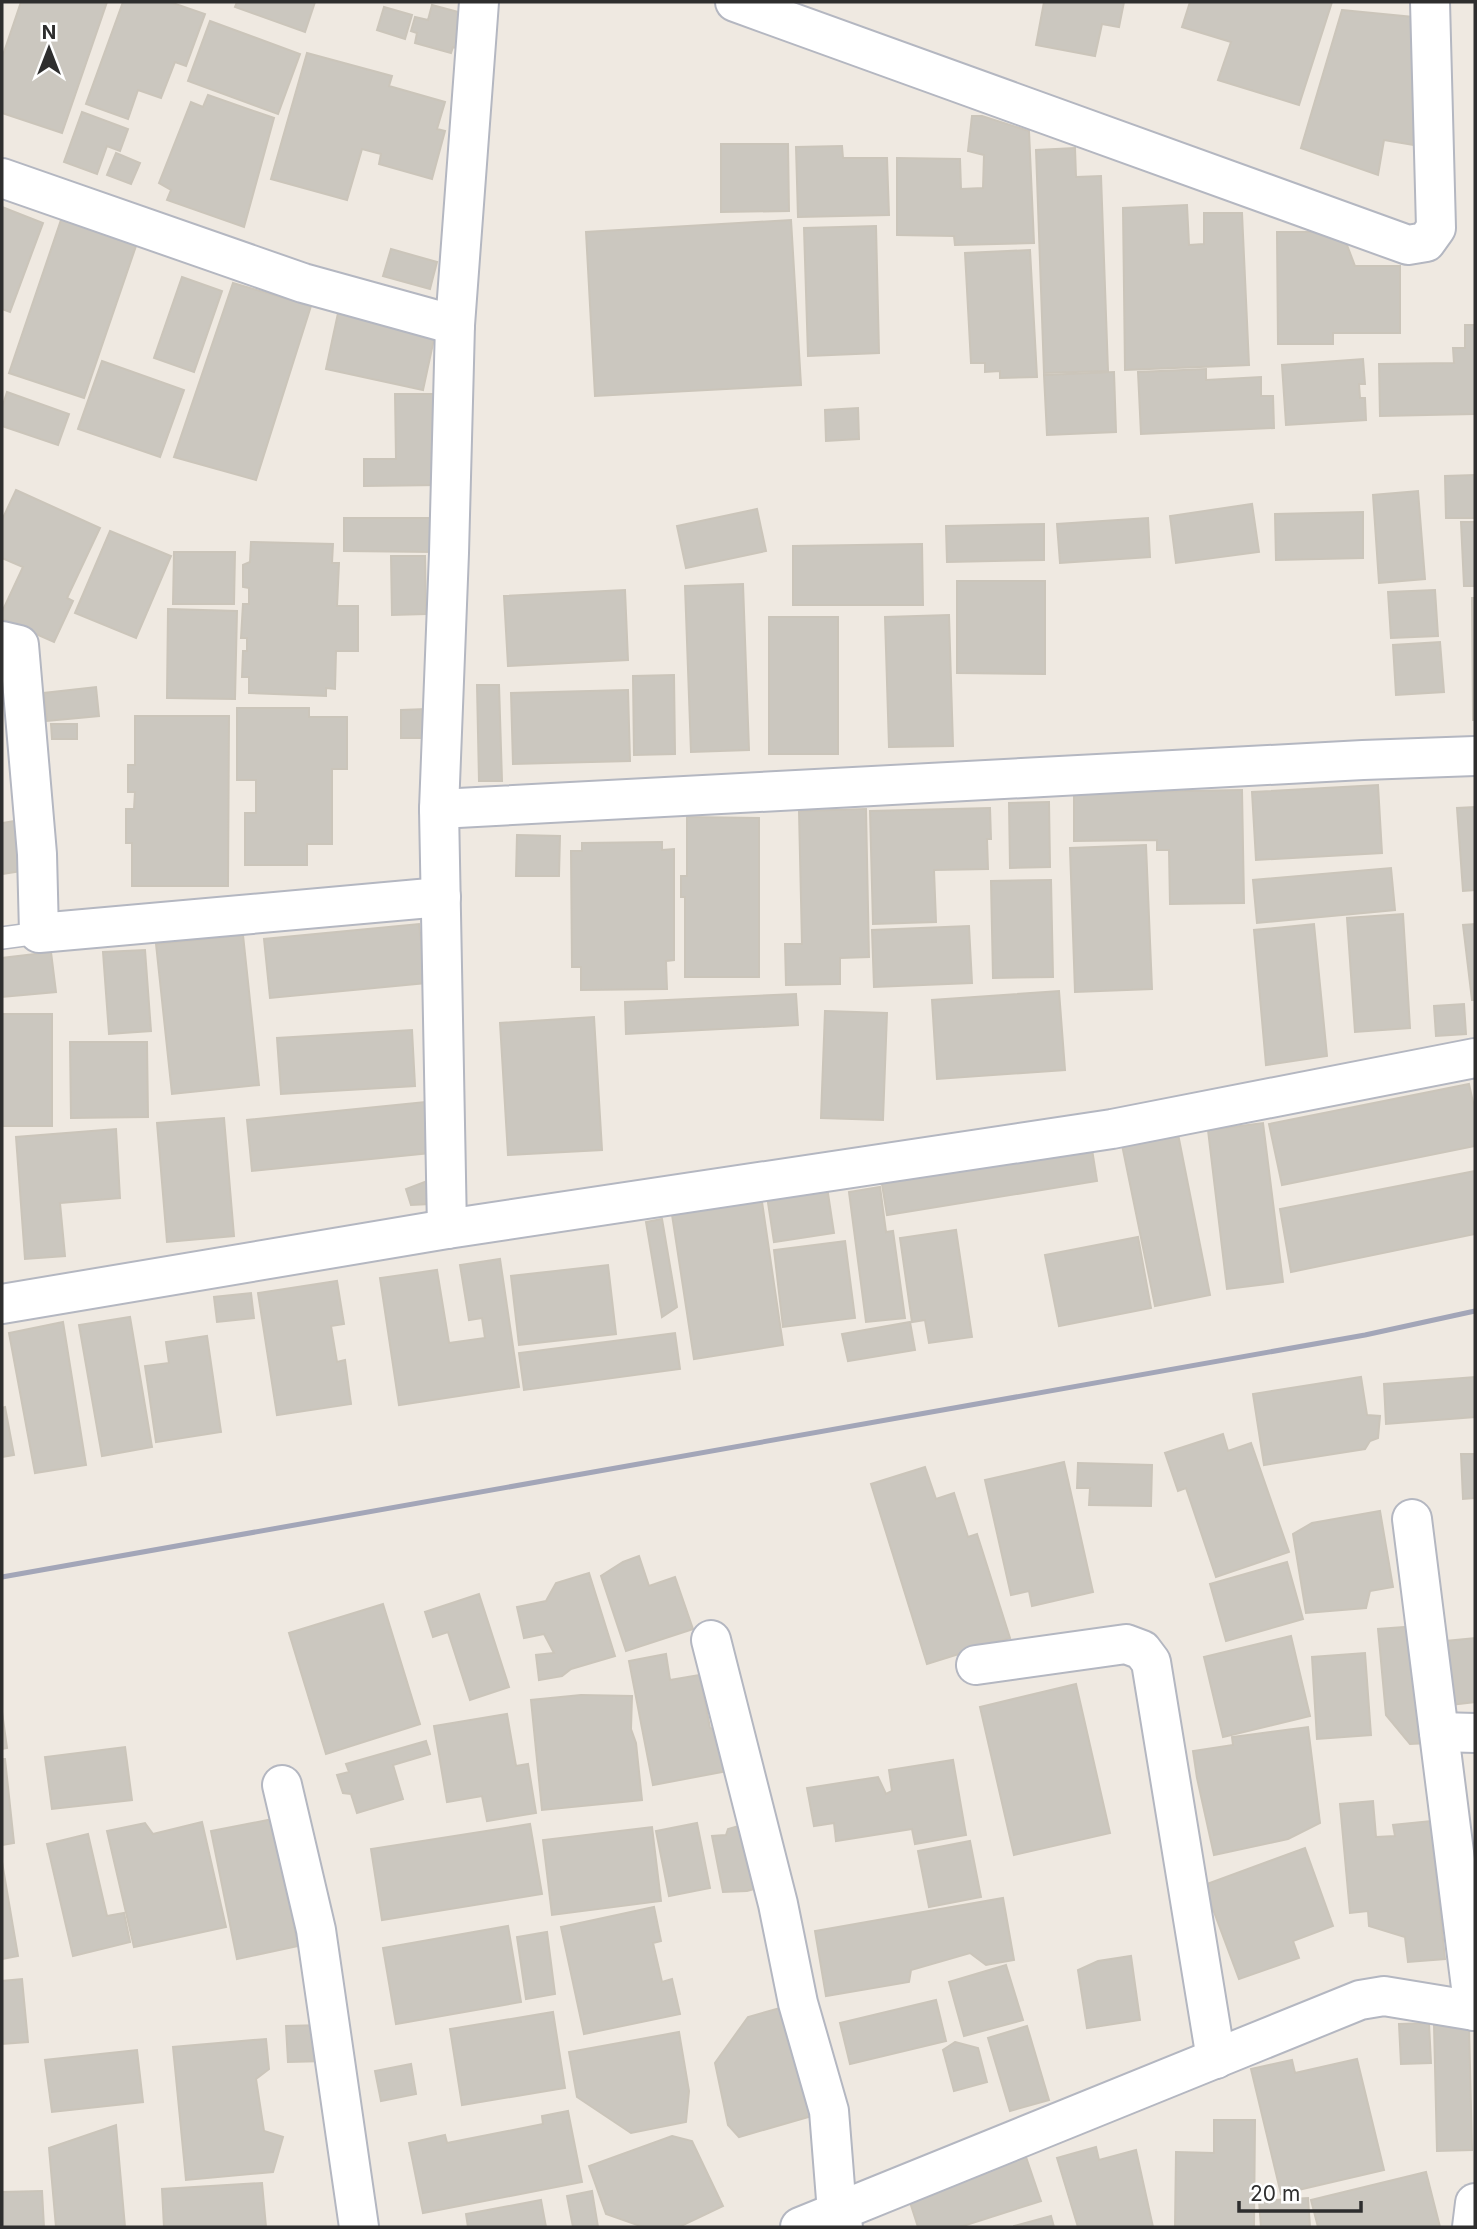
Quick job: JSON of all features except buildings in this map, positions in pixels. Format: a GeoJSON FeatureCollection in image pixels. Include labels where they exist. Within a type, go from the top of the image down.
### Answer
{"type":"FeatureCollection","features":[{"type":"Feature","properties":{"kind":"street"},"geometry":{"type":"LineString","coordinates":[[447,1229],[439,809],[455,325],[479,2]]}},
{"type":"Feature","properties":{"kind":"street"},"geometry":{"type":"LineString","coordinates":[[735,2],[1408,245],[1426,242],[1436,228],[1430,2]]}},
{"type":"Feature","properties":{"kind":"street"},"geometry":{"type":"LineString","coordinates":[[2,178],[303,283],[455,325]]}},
{"type":"Feature","properties":{"kind":"street"},"geometry":{"type":"LineString","coordinates":[[2,641],[19,645],[37,854],[39,933],[441,897]]}},
{"type":"Feature","properties":{"kind":"street"},"geometry":{"type":"LineString","coordinates":[[439,809],[1475,756]]}},
{"type":"Feature","properties":{"kind":"street"},"geometry":{"type":"LineString","coordinates":[[2,1304],[447,1229],[1112,1129],[1475,1059]]}},
{"type":"Feature","properties":{"kind":"street"},"geometry":{"type":"LineString","coordinates":[[800,2227],[840,2220],[1360,2000],[1384,1996],[1475,2011],[1457,1732],[1412,1519]]}},
{"type":"Feature","properties":{"kind":"street"},"geometry":{"type":"LineString","coordinates":[[710,1640],[778,1904],[798,2003],[829,2111],[840,2220]]}},
{"type":"Feature","properties":{"kind":"street"},"geometry":{"type":"LineString","coordinates":[[976,1665],[1126,1644],[1142,1650],[1151,1662],[1216,2059]]}},
{"type":"Feature","properties":{"kind":"street"},"geometry":{"type":"LineString","coordinates":[[282,1785],[316,1930],[359,2227]]}},
{"type":"Feature","properties":{"kind":"street"},"geometry":{"type":"LineString","coordinates":[[1472,2227],[1475,2203]]}},
{"type":"Feature","properties":{"kind":"lane"},"geometry":{"type":"LineString","coordinates":[[2,938],[39,933]]}},
{"type":"Feature","properties":{"kind":"railway"},"geometry":{"type":"LineString","coordinates":[[2,1577],[1365,1335],[1475,1311]]}}]}
